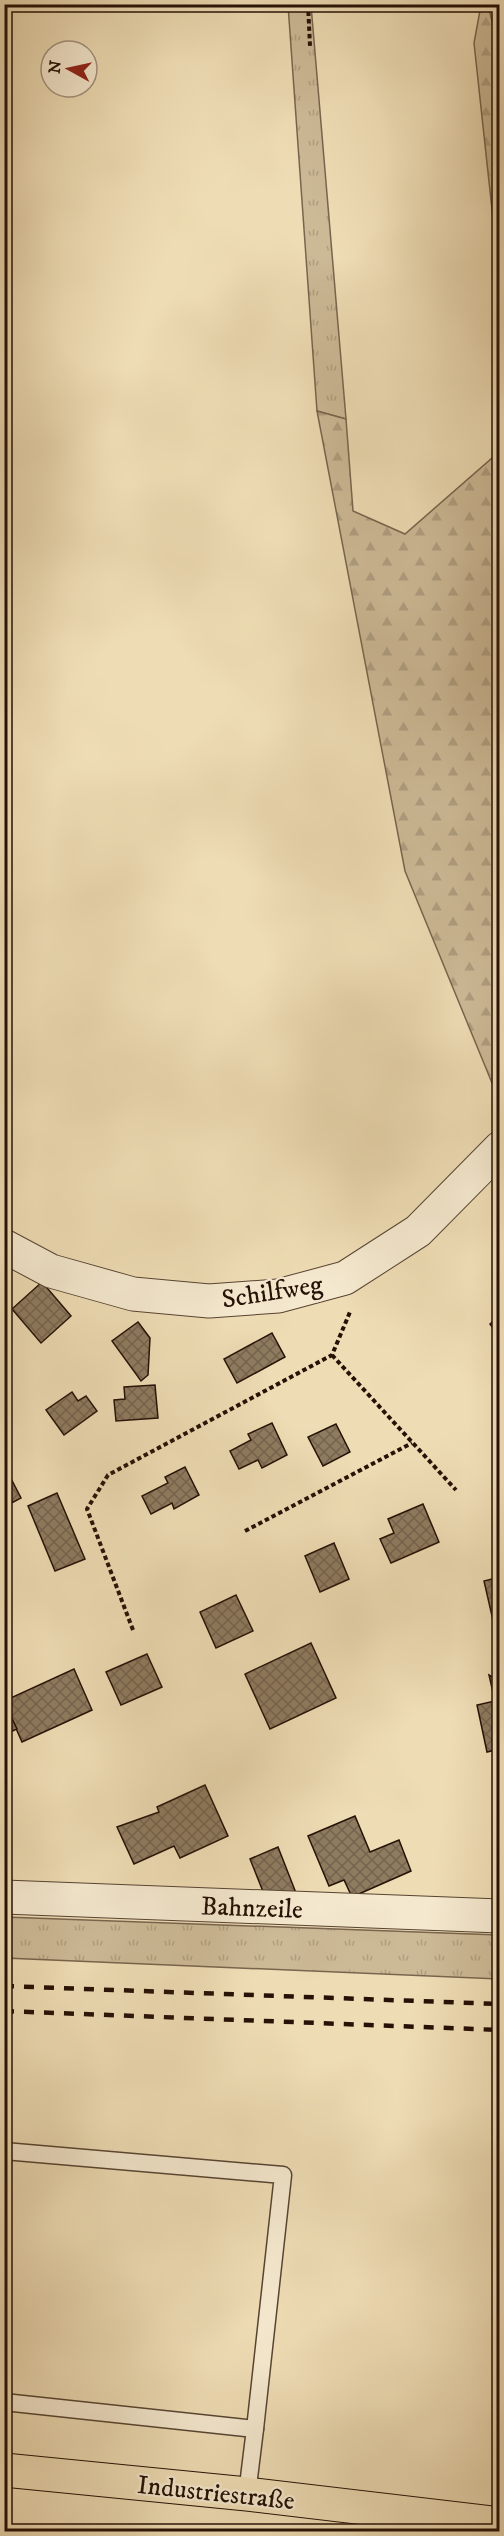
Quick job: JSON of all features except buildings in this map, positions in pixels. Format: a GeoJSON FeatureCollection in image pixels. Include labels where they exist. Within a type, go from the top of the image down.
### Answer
{"type":"FeatureCollection","features":[{"type":"Feature","properties":{"kind":"main road","name":"Industriestraße"},"geometry":{"type":"LineString","coordinates":[[4,2470],[247,2494],[500,2524]]}},
{"type":"Feature","properties":{"kind":"street","name":"Schilfweg"},"geometry":{"type":"LineString","coordinates":[[4,1246],[51,1271],[133,1294],[209,1301],[278,1296],[345,1278],[418,1231],[500,1148]]}},
{"type":"Feature","properties":{"kind":"street","name":"Bahnzeile"},"geometry":{"type":"LineString","coordinates":[[4,1897],[500,1916]]}},
{"type":"Feature","properties":{"kind":"lane"},"geometry":{"type":"LineString","coordinates":[[4,2151],[283,2175],[247,2494]]}},
{"type":"Feature","properties":{"kind":"lane"},"geometry":{"type":"LineString","coordinates":[[4,2402],[255,2429]]}},
{"type":"Feature","properties":{"kind":"path"},"geometry":{"type":"LineString","coordinates":[[308,4],[310,46]]}},
{"type":"Feature","properties":{"kind":"path"},"geometry":{"type":"LineString","coordinates":[[133,1630],[87,1509],[108,1475],[332,1355],[350,1311],[345,1278]]}},
{"type":"Feature","properties":{"kind":"path"},"geometry":{"type":"LineString","coordinates":[[332,1355],[456,1491]]}},
{"type":"Feature","properties":{"kind":"path"},"geometry":{"type":"LineString","coordinates":[[245,1531],[412,1443]]}},
{"type":"Feature","properties":{"kind":"green space"},"geometry":{"type":"Polygon","coordinates":[[[288,5],[311,5],[346,419],[317,411],[288,5]]]}},
{"type":"Feature","properties":{"kind":"green space"},"geometry":{"type":"Polygon","coordinates":[[[481,5],[488,5],[499,50],[499,274],[474,43],[481,5]]]}},
{"type":"Feature","properties":{"kind":"green space"},"geometry":{"type":"Polygon","coordinates":[[[317,411],[346,419],[353,511],[405,534],[499,452],[499,1100],[405,871],[317,411]]]}},
{"type":"Feature","properties":{"kind":"green space"},"geometry":{"type":"Polygon","coordinates":[[[5,1917],[499,1935],[499,1979],[5,1958],[5,1917]]]}},
{"type":"Feature","properties":{"kind":"railway"},"geometry":{"type":"LineString","coordinates":[[4,1986],[500,2004]]}},
{"type":"Feature","properties":{"kind":"railway"},"geometry":{"type":"LineString","coordinates":[[4,2011],[500,2030]]}}]}
